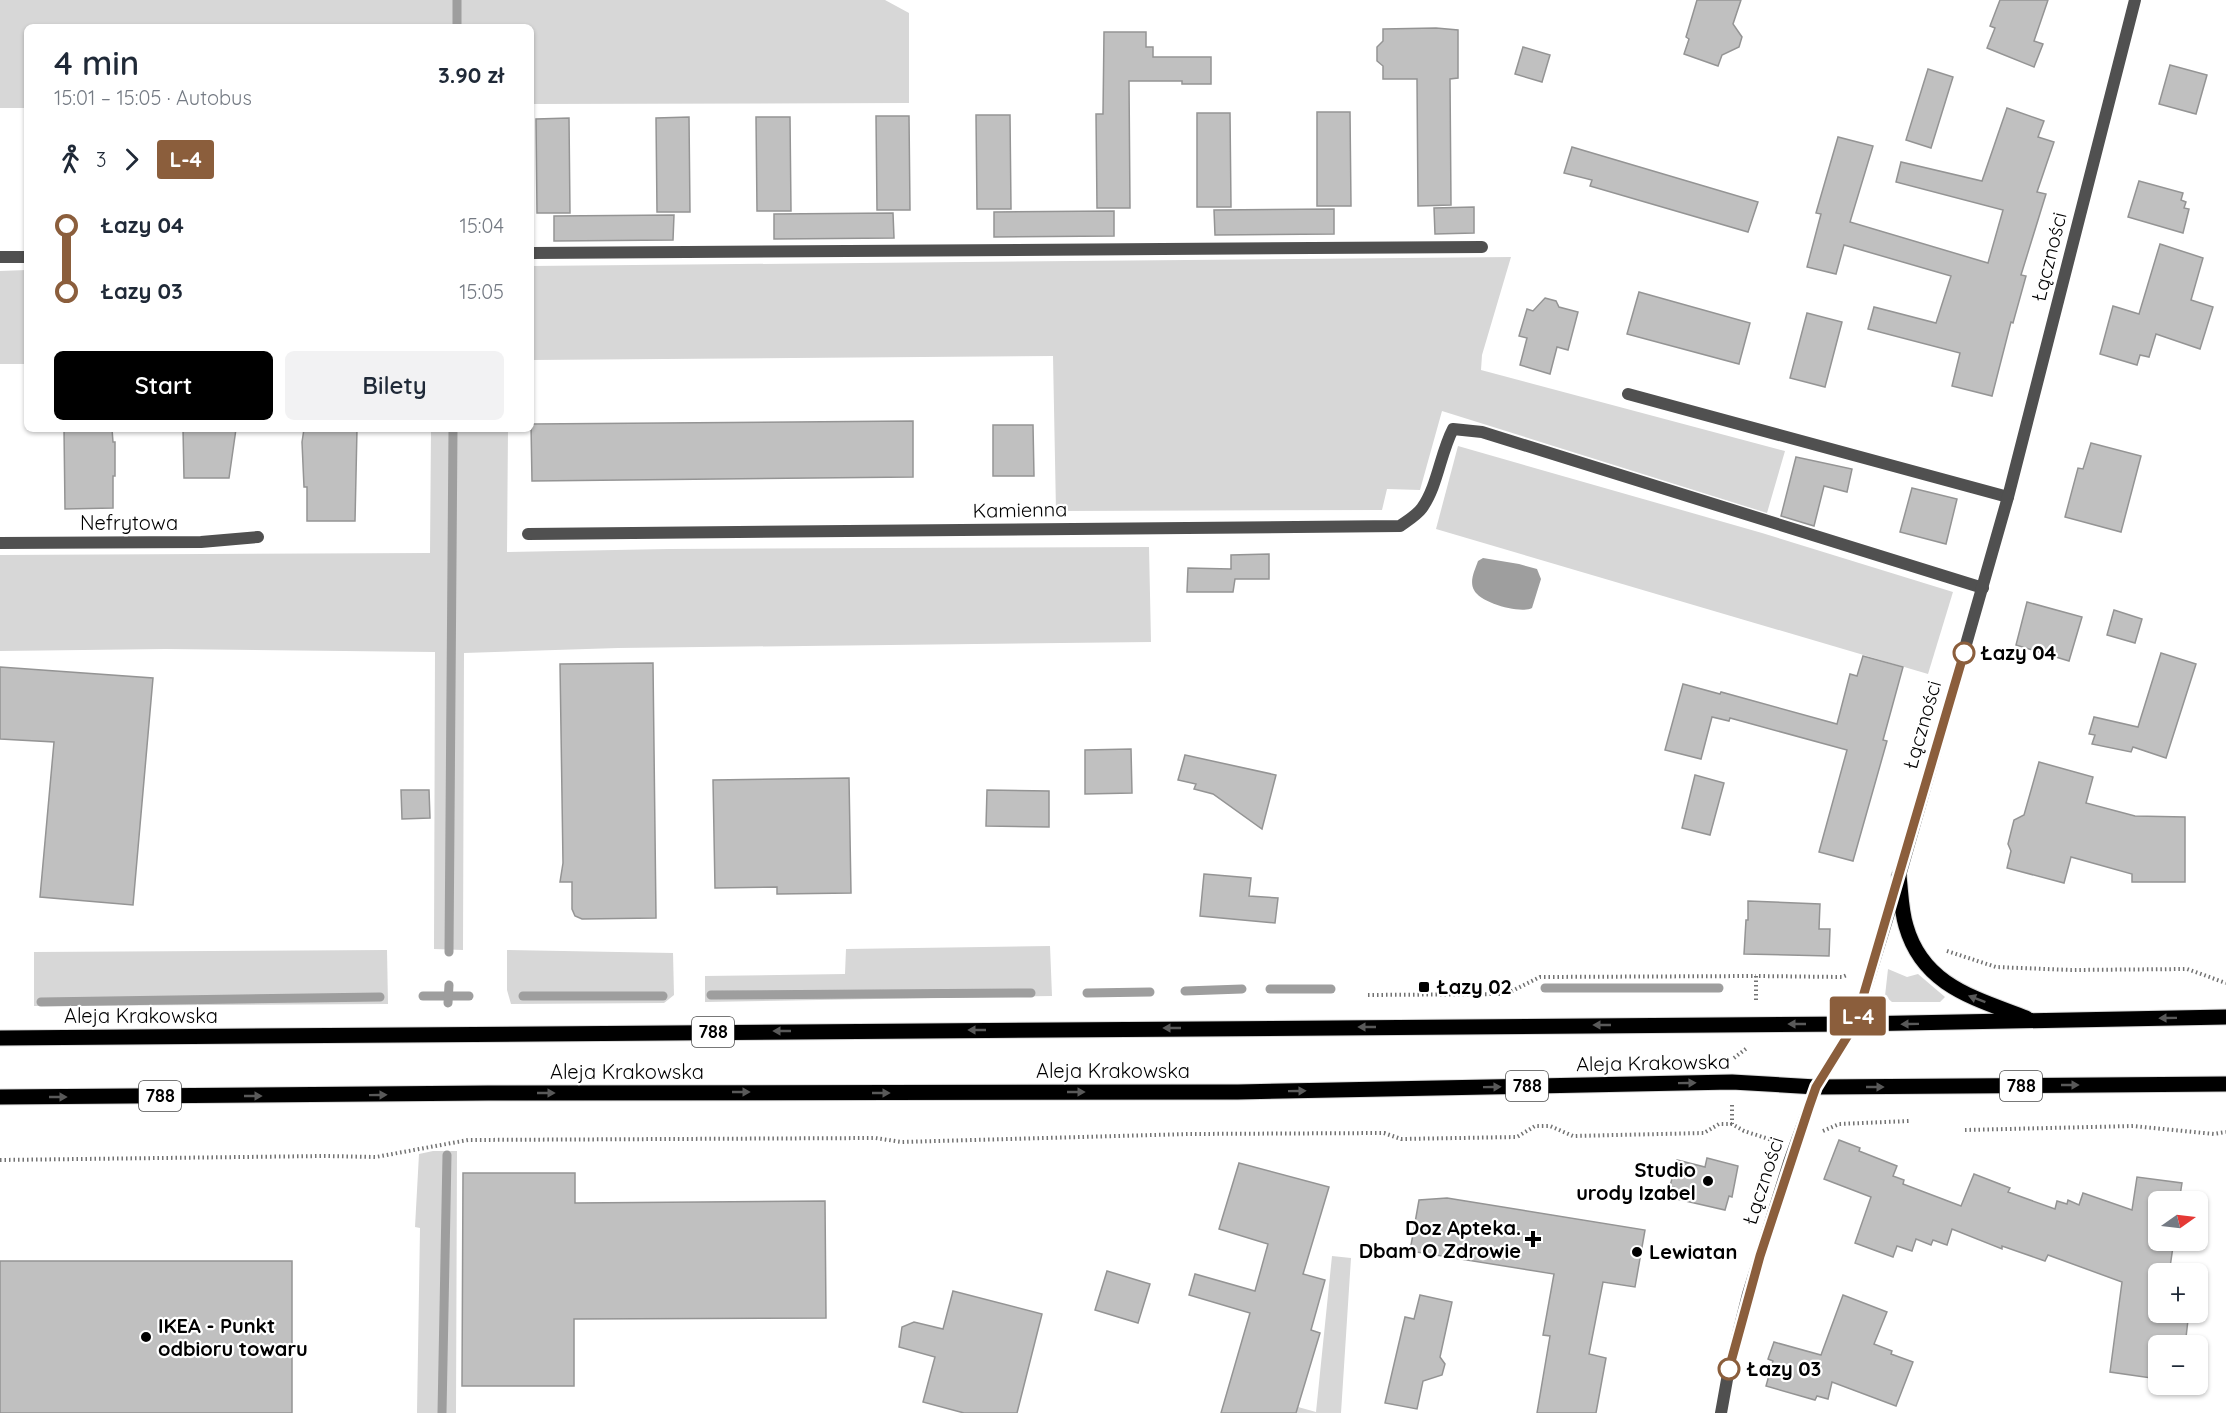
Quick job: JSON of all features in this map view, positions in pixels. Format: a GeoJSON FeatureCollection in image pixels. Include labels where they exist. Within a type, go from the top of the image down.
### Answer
{"type":"FeatureCollection","features":[{"type":"Feature","properties":{"kind":"main road"},"geometry":{"type":"LineString","coordinates":[[1899,876],[1905,924],[1911,942],[1929,968],[1949,986],[2031,1020]]}},
{"type":"Feature","properties":{"kind":"main road","name":"Aleja Krakowska"},"geometry":{"type":"LineString","coordinates":[[0,1038],[1855,1024],[2226,1017]]}},
{"type":"Feature","properties":{"kind":"main road","name":"Aleja Krakowska"},"geometry":{"type":"LineString","coordinates":[[0,1097],[488,1093],[1238,1092],[1732,1082],[1816,1087],[2226,1084]]}},
{"type":"Feature","properties":{"kind":"street","name":"Łączności"},"geometry":{"type":"LineString","coordinates":[[1721,1413],[1728,1374],[1748,1294],[1789,1162],[1816,1087],[1855,1024],[1899,876],[2008,496],[2135,0]]}},
{"type":"Feature","properties":{"kind":"street"},"geometry":{"type":"LineString","coordinates":[[534,253],[1482,247]]}},
{"type":"Feature","properties":{"kind":"street"},"geometry":{"type":"LineString","coordinates":[[0,257],[24,257]]}},
{"type":"Feature","properties":{"kind":"street"},"geometry":{"type":"LineString","coordinates":[[1628,394],[2008,496]]}},
{"type":"Feature","properties":{"kind":"street","name":"Kamienna"},"geometry":{"type":"LineString","coordinates":[[528,534],[1400,526],[1421,510],[1432,488],[1445,444],[1453,429],[1482,432],[1983,588]]}},
{"type":"Feature","properties":{"kind":"street","name":"Nefrytowa"},"geometry":{"type":"LineString","coordinates":[[0,543],[201,542],[258,537]]}},
{"type":"Feature","properties":{"kind":"path"},"geometry":{"type":"LineString","coordinates":[[1938,948],[1996,967],[2071,970],[2187,969],[2226,983]]}},
{"type":"Feature","properties":{"kind":"path"},"geometry":{"type":"LineString","coordinates":[[1368,995],[1506,994],[1540,978],[1842,977],[1849,974]]}},
{"type":"Feature","properties":{"kind":"path"},"geometry":{"type":"LineString","coordinates":[[1756,976],[1756,1000]]}},
{"type":"Feature","properties":{"kind":"path"},"geometry":{"type":"LineString","coordinates":[[1732,1060],[1749,1047]]}},
{"type":"Feature","properties":{"kind":"path"},"geometry":{"type":"LineString","coordinates":[[1732,1105],[1732,1124]]}},
{"type":"Feature","properties":{"kind":"path"},"geometry":{"type":"LineString","coordinates":[[1822,1132],[1839,1124],[1909,1121]]}},
{"type":"Feature","properties":{"kind":"path"},"geometry":{"type":"LineString","coordinates":[[0,1160],[324,1155],[376,1157],[468,1140],[875,1138],[902,1142],[1190,1134],[1384,1133],[1401,1139],[1517,1137],[1536,1126],[1550,1126],[1573,1136],[1704,1133],[1719,1124],[1732,1124],[1744,1131],[1779,1143]]}},
{"type":"Feature","properties":{"kind":"path"},"geometry":{"type":"LineString","coordinates":[[1965,1130],[2133,1126],[2214,1134],[2226,1132]]}},
{"type":"Feature","properties":{"kind":"shaded area"},"geometry":{"type":"Polygon","coordinates":[[[0,0],[885,0],[909,13],[909,103],[534,104],[534,24],[24,24],[24,108],[0,108],[0,0]]]}},
{"type":"Feature","properties":{"kind":"shaded area"},"geometry":{"type":"Polygon","coordinates":[[[1511,257],[1482,355],[1481,370],[1785,451],[1767,513],[1442,411],[1420,490],[1387,489],[1382,510],[1056,511],[1053,356],[534,360],[534,266],[1511,257]]]}},
{"type":"Feature","properties":{"kind":"shaded area"},"geometry":{"type":"Polygon","coordinates":[[[24,270],[24,364],[0,364],[0,271],[24,270]]]}},
{"type":"Feature","properties":{"kind":"shaded area"},"geometry":{"type":"Polygon","coordinates":[[[431,432],[508,432],[507,552],[1149,547],[1151,642],[618,648],[464,653],[463,950],[434,949],[435,652],[166,649],[0,651],[0,555],[430,553],[431,432]]]}},
{"type":"Feature","properties":{"kind":"shaded area"},"geometry":{"type":"Polygon","coordinates":[[[1458,446],[1762,533],[1953,592],[1928,674],[1436,529],[1458,446]]]}},
{"type":"Feature","properties":{"kind":"shaded area"},"geometry":{"type":"Polygon","coordinates":[[[1483,558],[1537,569],[1541,579],[1532,608],[1519,610],[1501,606],[1478,595],[1474,590],[1472,579],[1478,561],[1483,558]]]}},
{"type":"Feature","properties":{"kind":"shaded area"},"geometry":{"type":"Polygon","coordinates":[[[1050,946],[1052,996],[705,1002],[705,976],[845,974],[846,949],[1050,946]]]}},
{"type":"Feature","properties":{"kind":"shaded area"},"geometry":{"type":"Polygon","coordinates":[[[387,950],[388,1004],[34,1006],[34,952],[387,950]]]}},
{"type":"Feature","properties":{"kind":"shaded area"},"geometry":{"type":"Polygon","coordinates":[[[507,950],[673,953],[674,995],[664,1003],[511,1004],[507,990],[507,950]]]}},
{"type":"Feature","properties":{"kind":"shaded area"},"geometry":{"type":"Polygon","coordinates":[[[1888,969],[1907,977],[1918,974],[1945,997],[1940,1002],[1892,1002],[1885,996],[1888,969]]]}},
{"type":"Feature","properties":{"kind":"shaded area"},"geometry":{"type":"Polygon","coordinates":[[[433,1151],[457,1151],[456,1413],[417,1413],[420,1228],[415,1227],[419,1154],[433,1151]]]}},
{"type":"Feature","properties":{"kind":"shaded area"},"geometry":{"type":"Polygon","coordinates":[[[1332,1256],[1351,1258],[1341,1413],[1296,1413],[1298,1407],[1316,1412],[1332,1256]]]}},
{"type":"Feature","properties":{"kind":"building"},"geometry":{"type":"Polygon","coordinates":[[[1697,0],[1741,0],[1733,24],[1742,37],[1739,47],[1722,55],[1718,66],[1684,54],[1689,39],[1686,37],[1697,0]]]}},
{"type":"Feature","properties":{"kind":"building"},"geometry":{"type":"Polygon","coordinates":[[[2000,0],[2048,0],[2034,41],[2043,44],[2034,67],[1987,48],[1995,28],[1990,26],[2000,0]]]}},
{"type":"Feature","properties":{"kind":"building"},"geometry":{"type":"Polygon","coordinates":[[[1383,29],[1458,30],[1458,78],[1450,79],[1451,205],[1418,206],[1417,79],[1383,79],[1383,66],[1377,61],[1377,47],[1383,41],[1383,29]]]}},
{"type":"Feature","properties":{"kind":"building"},"geometry":{"type":"Polygon","coordinates":[[[1104,32],[1146,32],[1146,47],[1153,47],[1153,57],[1211,57],[1211,84],[1182,84],[1182,81],[1129,81],[1130,208],[1097,208],[1096,114],[1103,114],[1104,32]]]}},
{"type":"Feature","properties":{"kind":"building"},"geometry":{"type":"Polygon","coordinates":[[[1523,47],[1550,55],[1542,82],[1515,74],[1523,47]]]}},
{"type":"Feature","properties":{"kind":"building"},"geometry":{"type":"Polygon","coordinates":[[[2170,65],[2207,75],[2196,114],[2159,104],[2170,65]]]}},
{"type":"Feature","properties":{"kind":"building"},"geometry":{"type":"Polygon","coordinates":[[[1928,69],[1953,77],[1931,148],[1906,140],[1928,69]]]}},
{"type":"Feature","properties":{"kind":"building"},"geometry":{"type":"Polygon","coordinates":[[[2007,108],[2044,121],[2038,137],[2054,142],[2037,192],[2046,194],[2021,275],[2026,276],[2013,323],[2011,322],[1992,396],[1952,386],[1960,353],[1868,329],[1874,307],[1936,323],[1951,276],[1844,245],[1836,274],[1807,267],[1821,214],[1816,213],[1838,137],[1873,146],[1850,222],[1988,263],[2003,210],[1896,182],[1901,162],[1982,181],[2007,108]]]}},
{"type":"Feature","properties":{"kind":"building"},"geometry":{"type":"Polygon","coordinates":[[[1317,112],[1350,112],[1351,206],[1317,206],[1317,112]]]}},
{"type":"Feature","properties":{"kind":"building"},"geometry":{"type":"Polygon","coordinates":[[[1197,113],[1230,113],[1231,207],[1197,207],[1197,113]]]}},
{"type":"Feature","properties":{"kind":"building"},"geometry":{"type":"Polygon","coordinates":[[[976,115],[1010,115],[1011,209],[977,209],[976,115]]]}},
{"type":"Feature","properties":{"kind":"building"},"geometry":{"type":"Polygon","coordinates":[[[876,116],[909,116],[910,210],[877,210],[876,116]]]}},
{"type":"Feature","properties":{"kind":"building"},"geometry":{"type":"Polygon","coordinates":[[[689,117],[690,212],[657,212],[656,118],[689,117]]]}},
{"type":"Feature","properties":{"kind":"building"},"geometry":{"type":"Polygon","coordinates":[[[756,117],[790,117],[791,211],[757,211],[756,117]]]}},
{"type":"Feature","properties":{"kind":"building"},"geometry":{"type":"Polygon","coordinates":[[[569,118],[570,213],[537,213],[536,119],[569,118]]]}},
{"type":"Feature","properties":{"kind":"building"},"geometry":{"type":"Polygon","coordinates":[[[1572,147],[1758,202],[1748,232],[1590,186],[1592,180],[1564,173],[1572,147]]]}},
{"type":"Feature","properties":{"kind":"building"},"geometry":{"type":"Polygon","coordinates":[[[2139,181],[2183,193],[2181,200],[2186,202],[2184,208],[2189,209],[2183,233],[2128,217],[2139,181]]]}},
{"type":"Feature","properties":{"kind":"building"},"geometry":{"type":"Polygon","coordinates":[[[1474,207],[1474,233],[1435,234],[1434,208],[1474,207]]]}},
{"type":"Feature","properties":{"kind":"building"},"geometry":{"type":"Polygon","coordinates":[[[1334,209],[1334,234],[1215,235],[1214,210],[1334,209]]]}},
{"type":"Feature","properties":{"kind":"building"},"geometry":{"type":"Polygon","coordinates":[[[1114,211],[1114,236],[994,237],[994,212],[1114,211]]]}},
{"type":"Feature","properties":{"kind":"building"},"geometry":{"type":"Polygon","coordinates":[[[893,213],[894,238],[774,239],[774,214],[893,213]]]}},
{"type":"Feature","properties":{"kind":"building"},"geometry":{"type":"Polygon","coordinates":[[[674,215],[673,240],[554,241],[554,216],[674,215]]]}},
{"type":"Feature","properties":{"kind":"building"},"geometry":{"type":"Polygon","coordinates":[[[2160,244],[2203,258],[2191,300],[2213,307],[2200,349],[2156,334],[2149,357],[2140,355],[2137,365],[2100,354],[2113,306],[2139,314],[2160,244]]]}},
{"type":"Feature","properties":{"kind":"building"},"geometry":{"type":"Polygon","coordinates":[[[1639,292],[1750,323],[1739,364],[1627,334],[1639,292]]]}},
{"type":"Feature","properties":{"kind":"building"},"geometry":{"type":"Polygon","coordinates":[[[1545,298],[1556,301],[1559,307],[1578,312],[1568,350],[1557,347],[1550,374],[1520,365],[1527,338],[1519,336],[1527,309],[1533,311],[1545,298]]]}},
{"type":"Feature","properties":{"kind":"building"},"geometry":{"type":"Polygon","coordinates":[[[1807,313],[1842,322],[1825,387],[1790,378],[1807,313]]]}},
{"type":"Feature","properties":{"kind":"building"},"geometry":{"type":"Polygon","coordinates":[[[913,421],[913,477],[532,481],[531,432],[534,432],[534,424],[913,421]]]}},
{"type":"Feature","properties":{"kind":"building"},"geometry":{"type":"Polygon","coordinates":[[[993,425],[1033,425],[1034,476],[993,476],[993,425]]]}},
{"type":"Feature","properties":{"kind":"building"},"geometry":{"type":"Polygon","coordinates":[[[64,432],[112,432],[113,442],[115,442],[113,508],[65,509],[64,432]]]}},
{"type":"Feature","properties":{"kind":"building"},"geometry":{"type":"Polygon","coordinates":[[[183,432],[236,432],[229,478],[184,478],[183,432]]]}},
{"type":"Feature","properties":{"kind":"building"},"geometry":{"type":"Polygon","coordinates":[[[304,432],[357,432],[355,521],[307,521],[307,487],[304,487],[304,432]]]}},
{"type":"Feature","properties":{"kind":"building"},"geometry":{"type":"Polygon","coordinates":[[[2091,443],[2141,456],[2121,532],[2065,517],[2078,468],[2083,469],[2091,443]]]}},
{"type":"Feature","properties":{"kind":"building"},"geometry":{"type":"Polygon","coordinates":[[[1796,457],[1852,469],[1847,492],[1824,486],[1814,526],[1781,516],[1796,457]]]}},
{"type":"Feature","properties":{"kind":"building"},"geometry":{"type":"Polygon","coordinates":[[[1912,488],[1957,499],[1946,544],[1900,532],[1912,488]]]}},
{"type":"Feature","properties":{"kind":"building"},"geometry":{"type":"Polygon","coordinates":[[[1269,554],[1269,579],[1235,579],[1233,592],[1187,592],[1188,568],[1231,569],[1231,555],[1269,554]]]}},
{"type":"Feature","properties":{"kind":"building"},"geometry":{"type":"Polygon","coordinates":[[[2027,602],[2082,617],[2069,661],[2016,645],[2027,602]]]}},
{"type":"Feature","properties":{"kind":"building"},"geometry":{"type":"Polygon","coordinates":[[[2114,610],[2142,619],[2135,643],[2107,635],[2114,610]]]}},
{"type":"Feature","properties":{"kind":"building"},"geometry":{"type":"Polygon","coordinates":[[[2161,653],[2196,664],[2166,758],[2133,747],[2131,752],[2092,744],[2095,735],[2089,734],[2094,717],[2138,727],[2161,653]]]}},
{"type":"Feature","properties":{"kind":"building"},"geometry":{"type":"Polygon","coordinates":[[[1863,656],[1903,667],[1883,740],[1887,741],[1853,861],[1819,852],[1847,750],[1730,718],[1729,721],[1712,717],[1701,759],[1665,750],[1683,684],[1720,694],[1721,692],[1837,724],[1850,674],[1857,676],[1863,656]]]}},
{"type":"Feature","properties":{"kind":"building"},"geometry":{"type":"Polygon","coordinates":[[[653,663],[656,918],[582,919],[575,916],[572,909],[572,882],[560,882],[563,863],[560,664],[653,663]]]}},
{"type":"Feature","properties":{"kind":"building"},"geometry":{"type":"Polygon","coordinates":[[[0,667],[153,678],[133,905],[40,897],[54,742],[0,739],[0,667]]]}},
{"type":"Feature","properties":{"kind":"building"},"geometry":{"type":"Polygon","coordinates":[[[1131,749],[1132,793],[1085,794],[1085,750],[1131,749]]]}},
{"type":"Feature","properties":{"kind":"building"},"geometry":{"type":"Polygon","coordinates":[[[1185,755],[1276,775],[1262,829],[1213,794],[1194,789],[1196,784],[1178,780],[1185,755]]]}},
{"type":"Feature","properties":{"kind":"building"},"geometry":{"type":"Polygon","coordinates":[[[2039,762],[2093,777],[2086,803],[2135,816],[2185,817],[2185,882],[2132,882],[2132,874],[2071,857],[2064,883],[2007,868],[2011,851],[2008,844],[2014,820],[2024,815],[2039,762]]]}},
{"type":"Feature","properties":{"kind":"building"},"geometry":{"type":"Polygon","coordinates":[[[1695,775],[1724,783],[1710,835],[1682,828],[1695,775]]]}},
{"type":"Feature","properties":{"kind":"building"},"geometry":{"type":"Polygon","coordinates":[[[849,778],[851,893],[777,894],[777,887],[715,888],[713,780],[849,778]]]}},
{"type":"Feature","properties":{"kind":"building"},"geometry":{"type":"Polygon","coordinates":[[[401,790],[429,790],[430,818],[402,819],[401,790]]]}},
{"type":"Feature","properties":{"kind":"building"},"geometry":{"type":"Polygon","coordinates":[[[987,790],[1049,791],[1049,827],[986,826],[987,790]]]}},
{"type":"Feature","properties":{"kind":"building"},"geometry":{"type":"Polygon","coordinates":[[[1204,874],[1251,878],[1249,896],[1278,898],[1275,923],[1200,916],[1204,874]]]}},
{"type":"Feature","properties":{"kind":"building"},"geometry":{"type":"Polygon","coordinates":[[[1748,901],[1820,904],[1819,929],[1830,929],[1829,956],[1744,954],[1748,901]]]}},
{"type":"Feature","properties":{"kind":"building"},"geometry":{"type":"Polygon","coordinates":[[[1839,1140],[1860,1148],[1859,1151],[1897,1166],[1893,1176],[1904,1180],[1903,1184],[1961,1206],[1974,1174],[2010,1188],[2008,1192],[2055,1209],[2057,1201],[2067,1204],[2068,1200],[2079,1205],[2083,1193],[2132,1210],[2137,1177],[2182,1183],[2181,1191],[2148,1191],[2148,1251],[2172,1251],[2171,1263],[2148,1263],[2148,1323],[2188,1323],[2186,1335],[2148,1335],[2148,1378],[2110,1372],[2122,1282],[2048,1255],[2045,1261],[2002,1246],[2002,1249],[1952,1229],[1947,1245],[1933,1240],[1931,1245],[1916,1239],[1912,1251],[1897,1246],[1893,1257],[1855,1243],[1871,1197],[1824,1179],[1839,1140]]]}},
{"type":"Feature","properties":{"kind":"building"},"geometry":{"type":"Polygon","coordinates":[[[1707,1158],[1738,1166],[1732,1197],[1729,1196],[1725,1210],[1672,1198],[1674,1187],[1670,1186],[1677,1160],[1705,1167],[1707,1158]]]}},
{"type":"Feature","properties":{"kind":"building"},"geometry":{"type":"Polygon","coordinates":[[[1239,1163],[1329,1187],[1303,1274],[1325,1280],[1311,1330],[1320,1333],[1296,1413],[1221,1413],[1250,1313],[1189,1295],[1195,1274],[1255,1291],[1268,1244],[1219,1229],[1239,1163]]]}},
{"type":"Feature","properties":{"kind":"building"},"geometry":{"type":"Polygon","coordinates":[[[463,1173],[575,1173],[575,1203],[825,1201],[826,1318],[574,1319],[574,1386],[462,1386],[463,1173]]]}},
{"type":"Feature","properties":{"kind":"building"},"geometry":{"type":"Polygon","coordinates":[[[1447,1198],[1645,1230],[1635,1287],[1603,1282],[1589,1354],[1606,1358],[1596,1413],[1537,1413],[1550,1336],[1543,1335],[1554,1274],[1410,1251],[1419,1200],[1447,1198]]]}},
{"type":"Feature","properties":{"kind":"building","name":"IKEA - Punkt odbioru towaru"},"geometry":{"type":"Polygon","coordinates":[[[0,1261],[292,1261],[292,1413],[0,1413],[0,1261]]]}},
{"type":"Feature","properties":{"kind":"building"},"geometry":{"type":"Polygon","coordinates":[[[1107,1271],[1150,1284],[1138,1323],[1095,1310],[1107,1271]]]}},
{"type":"Feature","properties":{"kind":"building"},"geometry":{"type":"Polygon","coordinates":[[[953,1291],[1042,1314],[1017,1413],[964,1413],[923,1402],[935,1357],[899,1347],[902,1327],[914,1322],[943,1329],[953,1291]]]}},
{"type":"Feature","properties":{"kind":"building"},"geometry":{"type":"Polygon","coordinates":[[[1420,1295],[1452,1302],[1440,1357],[1445,1364],[1442,1375],[1423,1381],[1417,1409],[1385,1403],[1405,1317],[1414,1319],[1420,1295]]]}},
{"type":"Feature","properties":{"kind":"building"},"geometry":{"type":"Polygon","coordinates":[[[1843,1295],[1887,1312],[1874,1344],[1892,1351],[1891,1354],[1913,1362],[1896,1406],[1832,1382],[1828,1399],[1817,1396],[1815,1400],[1766,1386],[1773,1361],[1768,1359],[1774,1342],[1821,1355],[1843,1295]]]}},
{"type":"Feature","properties":{"kind":"waterway"},"geometry":{"type":"LineString","coordinates":[[457,0],[457,24]]}},
{"type":"Feature","properties":{"kind":"waterway"},"geometry":{"type":"LineString","coordinates":[[449,952],[453,432]]}},
{"type":"Feature","properties":{"kind":"waterway"},"geometry":{"type":"LineString","coordinates":[[448,1003],[449,985]]}},
{"type":"Feature","properties":{"kind":"waterway"},"geometry":{"type":"LineString","coordinates":[[1545,988],[1719,988]]}},
{"type":"Feature","properties":{"kind":"waterway"},"geometry":{"type":"LineString","coordinates":[[1185,991],[1242,989]]}},
{"type":"Feature","properties":{"kind":"waterway"},"geometry":{"type":"LineString","coordinates":[[1270,989],[1331,989]]}},
{"type":"Feature","properties":{"kind":"waterway"},"geometry":{"type":"LineString","coordinates":[[1087,993],[1150,992]]}},
{"type":"Feature","properties":{"kind":"waterway"},"geometry":{"type":"LineString","coordinates":[[711,995],[1031,993]]}},
{"type":"Feature","properties":{"kind":"waterway"},"geometry":{"type":"LineString","coordinates":[[423,996],[469,996]]}},
{"type":"Feature","properties":{"kind":"waterway"},"geometry":{"type":"LineString","coordinates":[[523,996],[663,996]]}},
{"type":"Feature","properties":{"kind":"waterway"},"geometry":{"type":"LineString","coordinates":[[41,1002],[380,997]]}},
{"type":"Feature","properties":{"kind":"waterway"},"geometry":{"type":"LineString","coordinates":[[442,1413],[447,1155]]}},
{"type":"Feature","properties":{"kind":"bus line","name":"L-4"},"geometry":{"type":"LineString","coordinates":[[1729,1369],[1748,1294],[1789,1162],[1816,1087],[1855,1024],[1964,653]]}},
{"type":"Feature","properties":{"kind":"place","name":"Łazy 04"},"geometry":{"type":"Point","coordinates":[1964,653]}},
{"type":"Feature","properties":{"kind":"place","name":"Łazy 02"},"geometry":{"type":"Point","coordinates":[1424,987]}},
{"type":"Feature","properties":{"kind":"place","name":"Studio urody Izabel"},"geometry":{"type":"Point","coordinates":[1708,1181]}},
{"type":"Feature","properties":{"kind":"place","name":"Doz Apteka. Dbam O Zdrowie"},"geometry":{"type":"Point","coordinates":[1533,1239]}},
{"type":"Feature","properties":{"kind":"place","name":"Lewiatan"},"geometry":{"type":"Point","coordinates":[1637,1252]}},
{"type":"Feature","properties":{"kind":"place","name":"IKEA - Punkt odbioru towaru"},"geometry":{"type":"Point","coordinates":[146,1337]}},
{"type":"Feature","properties":{"kind":"place","name":"Łazy 03"},"geometry":{"type":"Point","coordinates":[1729,1369]}}]}
